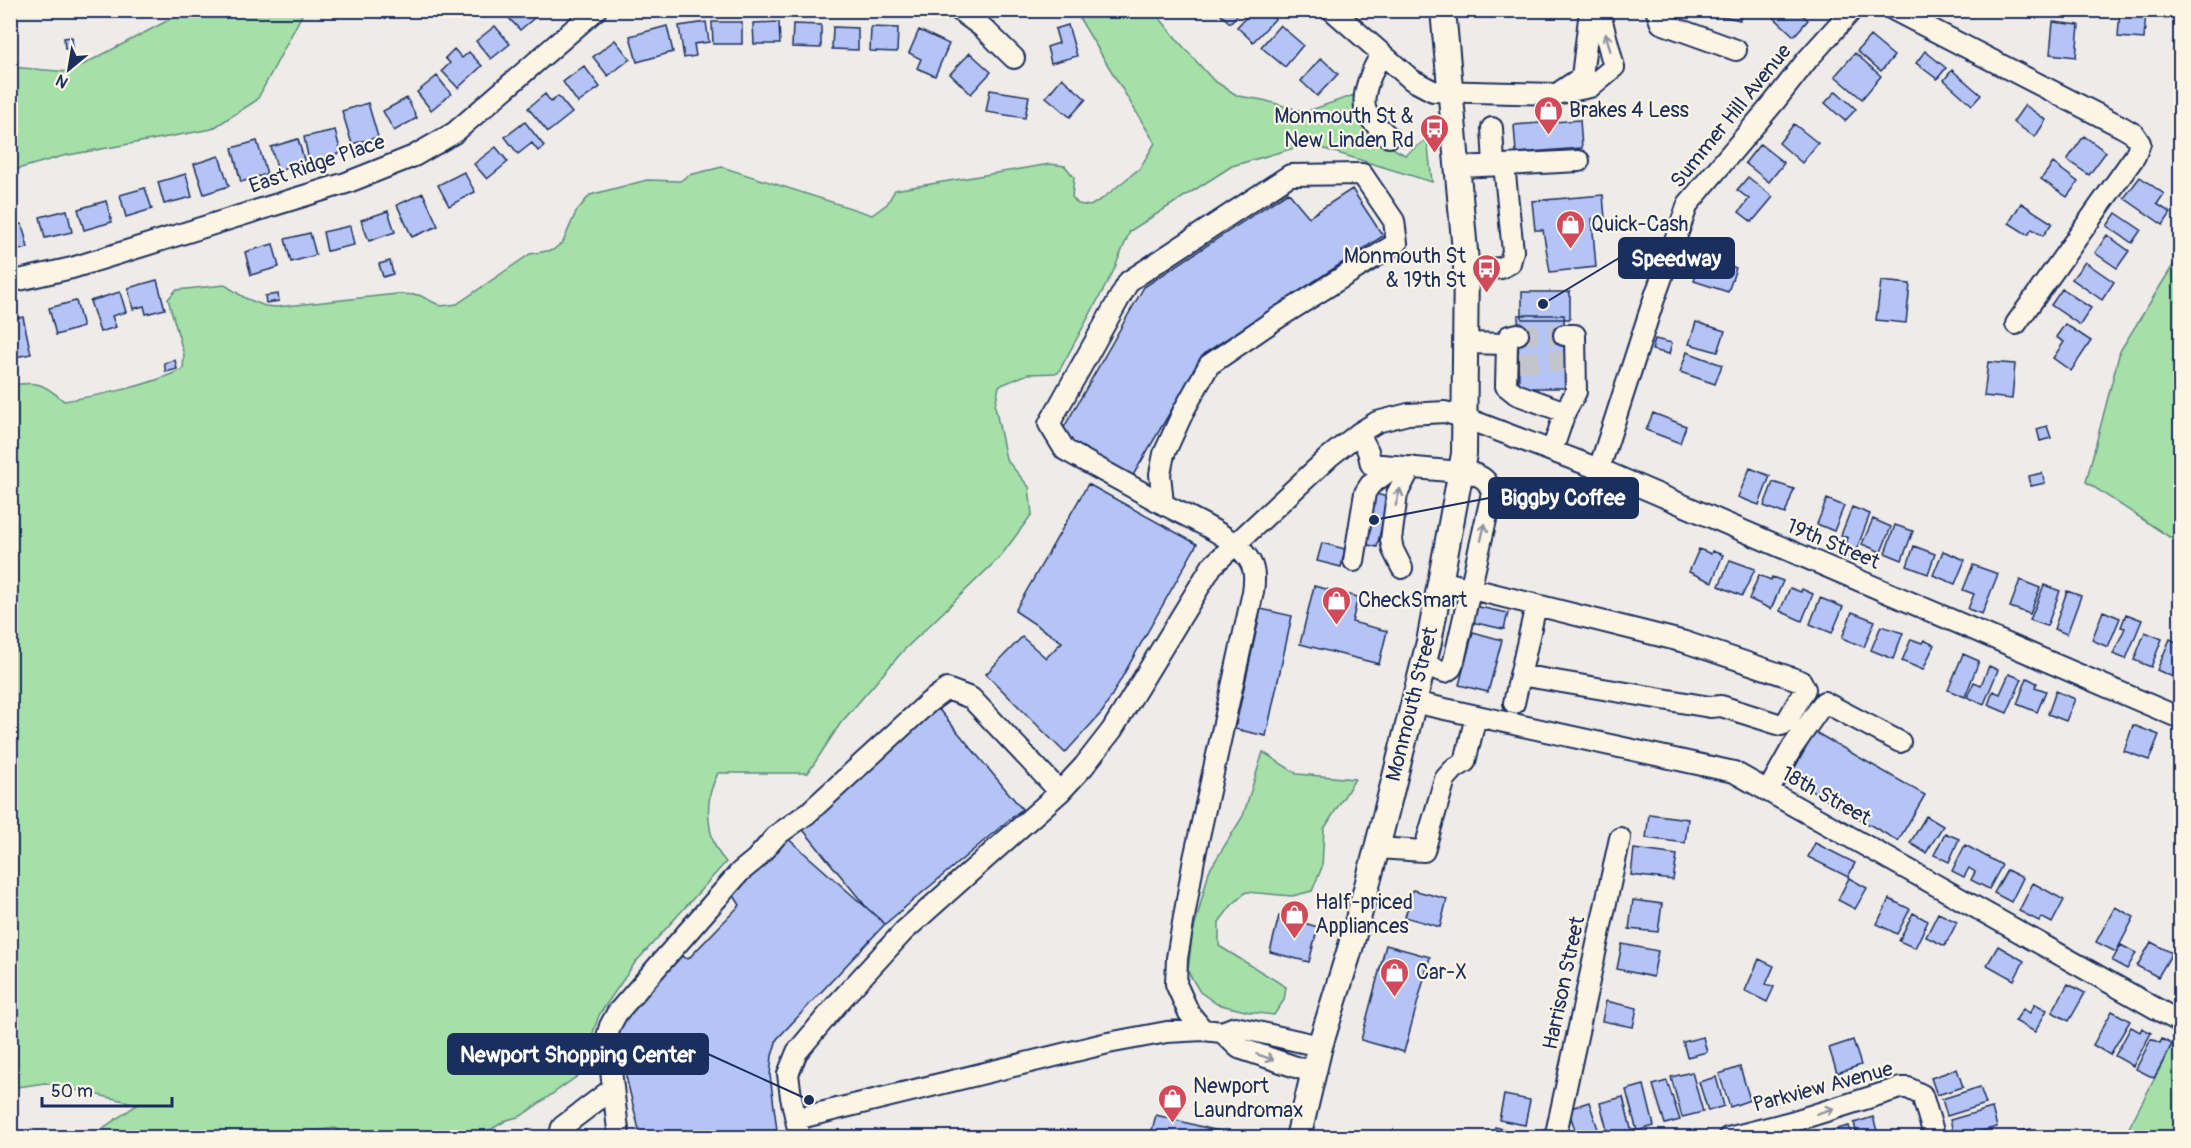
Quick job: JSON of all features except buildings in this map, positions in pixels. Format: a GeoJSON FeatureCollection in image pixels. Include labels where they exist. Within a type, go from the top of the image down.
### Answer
{"type":"FeatureCollection","features":[{"type":"Feature","properties":{"kind":"main road","name":"Monmouth Street"},"geometry":{"type":"LineString","coordinates":[[1299,1137],[1320,1046],[1350,949],[1423,665],[1461,473],[1465,418],[1466,271],[1443,10]]}},
{"type":"Feature","properties":{"kind":"main road"},"geometry":{"type":"LineString","coordinates":[[1299,1137],[1319,1118],[1356,973],[1350,949]]}},
{"type":"Feature","properties":{"kind":"street","name":"East Ridge Place"},"geometry":{"type":"LineString","coordinates":[[10,282],[72,268],[312,193],[414,156],[454,133],[597,10]]}},
{"type":"Feature","properties":{"kind":"street"},"geometry":{"type":"LineString","coordinates":[[959,10],[982,27],[1014,58]]}},
{"type":"Feature","properties":{"kind":"street"},"geometry":{"type":"LineString","coordinates":[[1332,10],[1412,80],[1433,91],[1556,94],[1590,87],[1614,67],[1599,10]]}},
{"type":"Feature","properties":{"kind":"street"},"geometry":{"type":"LineString","coordinates":[[1556,94],[1582,77],[1590,10]]}},
{"type":"Feature","properties":{"kind":"street","name":"Summer Hill Avenue"},"geometry":{"type":"LineString","coordinates":[[1599,469],[1653,302],[1688,204],[1807,60],[1852,10]]}},
{"type":"Feature","properties":{"kind":"street"},"geometry":{"type":"LineString","coordinates":[[1894,10],[2122,127],[2134,134],[2140,143],[2135,156],[2016,324]]}},
{"type":"Feature","properties":{"kind":"street"},"geometry":{"type":"LineString","coordinates":[[1659,17],[1736,50]]}},
{"type":"Feature","properties":{"kind":"street"},"geometry":{"type":"LineString","coordinates":[[1381,54],[1374,67],[1365,109],[1372,121],[1389,137]]}},
{"type":"Feature","properties":{"kind":"street"},"geometry":{"type":"LineString","coordinates":[[1466,271],[1501,268],[1510,263],[1513,251],[1492,128]]}},
{"type":"Feature","properties":{"kind":"street"},"geometry":{"type":"LineString","coordinates":[[1457,167],[1579,161]]}},
{"type":"Feature","properties":{"kind":"street"},"geometry":{"type":"LineString","coordinates":[[1163,504],[1160,474],[1164,454],[1184,410],[1209,365],[1276,319],[1397,243],[1394,222],[1362,174],[1290,175],[1129,280],[1048,424],[1065,450],[1163,504],[1209,527],[1236,546],[1253,568],[1253,592],[1194,859],[1177,958],[1176,984],[1189,1013],[1239,1048],[1314,1073]]}},
{"type":"Feature","properties":{"kind":"street"},"geometry":{"type":"LineString","coordinates":[[1552,451],[1565,412],[1576,392],[1570,362],[1575,335],[1564,335]]}},
{"type":"Feature","properties":{"kind":"street"},"geometry":{"type":"LineString","coordinates":[[1465,343],[1513,350],[1506,386],[1516,394],[1565,412]]}},
{"type":"Feature","properties":{"kind":"street","name":"19th Street"},"geometry":{"type":"LineString","coordinates":[[798,1128],[788,1074],[797,1052],[904,931],[1060,792],[1112,730],[1212,567],[1329,457],[1377,422],[1408,414],[1444,412],[1465,418],[1599,469],[2181,718]]}},
{"type":"Feature","properties":{"kind":"street"},"geometry":{"type":"LineString","coordinates":[[1359,433],[1368,451],[1371,465],[1471,473],[1484,478],[1492,493],[1454,661],[1451,668],[1445,672],[1423,665]]}},
{"type":"Feature","properties":{"kind":"street"},"geometry":{"type":"LineString","coordinates":[[1354,561],[1365,494],[1370,485],[1403,467]]}},
{"type":"Feature","properties":{"kind":"street"},"geometry":{"type":"LineString","coordinates":[[1402,568],[1391,540],[1403,467]]}},
{"type":"Feature","properties":{"kind":"street"},"geometry":{"type":"LineString","coordinates":[[1440,581],[1685,642],[1802,681],[1804,689],[1786,723],[1781,725],[1720,706],[1710,707],[1520,675]]}},
{"type":"Feature","properties":{"kind":"street"},"geometry":{"type":"LineString","coordinates":[[1514,703],[1536,605]]}},
{"type":"Feature","properties":{"kind":"street"},"geometry":{"type":"LineString","coordinates":[[619,1137],[607,1037],[610,1026],[624,1005],[740,872],[777,835],[808,813],[929,702],[947,689],[971,698],[1060,792]]}},
{"type":"Feature","properties":{"kind":"street","name":"18th Street"},"geometry":{"type":"LineString","coordinates":[[1413,702],[1734,772],[2181,1022]]}},
{"type":"Feature","properties":{"kind":"street"},"geometry":{"type":"LineString","coordinates":[[1768,791],[1792,748],[1824,702],[1900,742]]}},
{"type":"Feature","properties":{"kind":"street"},"geometry":{"type":"LineString","coordinates":[[1377,848],[1424,851],[1445,779],[1454,769],[1466,762],[1476,716]]}},
{"type":"Feature","properties":{"kind":"street","name":"Harrison Street"},"geometry":{"type":"LineString","coordinates":[[1555,1137],[1620,838]]}},
{"type":"Feature","properties":{"kind":"street"},"geometry":{"type":"LineString","coordinates":[[798,1128],[1108,1043],[1167,1032],[1213,1031],[1235,1027],[1320,1046]]}},
{"type":"Feature","properties":{"kind":"street","name":"Parkview Avenue"},"geometry":{"type":"LineString","coordinates":[[1728,1137],[1791,1122],[1900,1088],[1908,1088],[1922,1095],[1935,1137]]}},
{"type":"Feature","properties":{"kind":"street"},"geometry":{"type":"LineString","coordinates":[[559,1137],[562,1127],[612,1089]]}},
{"type":"Feature","properties":{"kind":"green space"},"geometry":{"type":"Polygon","coordinates":[[[188,10],[304,11],[257,100],[212,129],[63,156],[11,171],[11,67],[69,72],[188,10]]]}},
{"type":"Feature","properties":{"kind":"green space"},"geometry":{"type":"Polygon","coordinates":[[[1075,11],[1154,11],[1213,80],[1238,96],[1263,100],[1305,112],[1354,95],[1363,126],[1385,144],[1405,155],[1427,139],[1432,182],[1308,144],[1232,166],[1130,231],[1113,272],[1058,373],[1028,374],[999,386],[995,406],[1006,459],[1029,487],[1032,514],[1000,557],[903,651],[840,724],[808,773],[718,773],[710,795],[709,822],[716,848],[726,862],[634,964],[599,1015],[579,1075],[521,1116],[507,1120],[478,1137],[368,1138],[368,1135],[349,1137],[335,1128],[268,1138],[81,1137],[94,1134],[138,1104],[45,1083],[11,1088],[11,385],[27,383],[39,385],[51,390],[64,401],[140,385],[183,369],[184,355],[168,299],[176,290],[225,285],[245,298],[265,306],[277,307],[397,294],[419,295],[441,306],[457,304],[530,254],[553,250],[563,242],[576,212],[590,195],[647,180],[680,181],[689,175],[722,167],[872,215],[887,204],[895,190],[1050,164],[1065,166],[1074,177],[1072,197],[1078,204],[1090,206],[1140,168],[1155,143],[1075,11]]]}},
{"type":"Feature","properties":{"kind":"green space"},"geometry":{"type":"Polygon","coordinates":[[[2180,254],[2180,544],[2086,482],[2120,351],[2180,254]]]}},
{"type":"Feature","properties":{"kind":"green space"},"geometry":{"type":"Polygon","coordinates":[[[1263,752],[1297,774],[1355,779],[1324,829],[1322,867],[1312,891],[1292,896],[1246,892],[1219,922],[1219,946],[1286,987],[1284,1000],[1274,1015],[1217,1004],[1200,992],[1188,972],[1192,937],[1209,871],[1243,816],[1263,752]]]}},
{"type":"Feature","properties":{"kind":"green space"},"geometry":{"type":"Polygon","coordinates":[[[2180,1030],[2180,1137],[2124,1137],[2180,1030]]]}},
{"type":"Feature","properties":{"kind":"tunnel"},"geometry":{"type":"LineString","coordinates":[[1518,334],[1564,335]]}},
{"type":"Feature","properties":{"kind":"tunnel"},"geometry":{"type":"LineString","coordinates":[[1519,362],[1564,361]]}},
{"type":"Feature","properties":{"kind":"place","name":"Brakes 4 Less"},"geometry":{"type":"Point","coordinates":[1548,136]}},
{"type":"Feature","properties":{"kind":"place","name":"Monmouth St & New Linden Rd"},"geometry":{"type":"Point","coordinates":[1435,154]}},
{"type":"Feature","properties":{"kind":"place","name":"Quick-Cash"},"geometry":{"type":"Point","coordinates":[1570,250]}},
{"type":"Feature","properties":{"kind":"place","name":"Monmouth St & 19th St"},"geometry":{"type":"Point","coordinates":[1487,294]}},
{"type":"Feature","properties":{"kind":"place","name":"Speedway"},"geometry":{"type":"Point","coordinates":[1543,304]}},
{"type":"Feature","properties":{"kind":"place","name":"Biggby Coffee"},"geometry":{"type":"Point","coordinates":[1374,520]}},
{"type":"Feature","properties":{"kind":"place","name":"CheckSmart"},"geometry":{"type":"Point","coordinates":[1337,626]}},
{"type":"Feature","properties":{"kind":"place","name":"Half-priced Appliances"},"geometry":{"type":"Point","coordinates":[1294,940]}},
{"type":"Feature","properties":{"kind":"place","name":"Car-X"},"geometry":{"type":"Point","coordinates":[1395,998]}},
{"type":"Feature","properties":{"kind":"place","name":"Newport Shopping Center"},"geometry":{"type":"Point","coordinates":[809,1100]}},
{"type":"Feature","properties":{"kind":"place","name":"Newport Laundromax"},"geometry":{"type":"Point","coordinates":[1172,1124]}}]}
